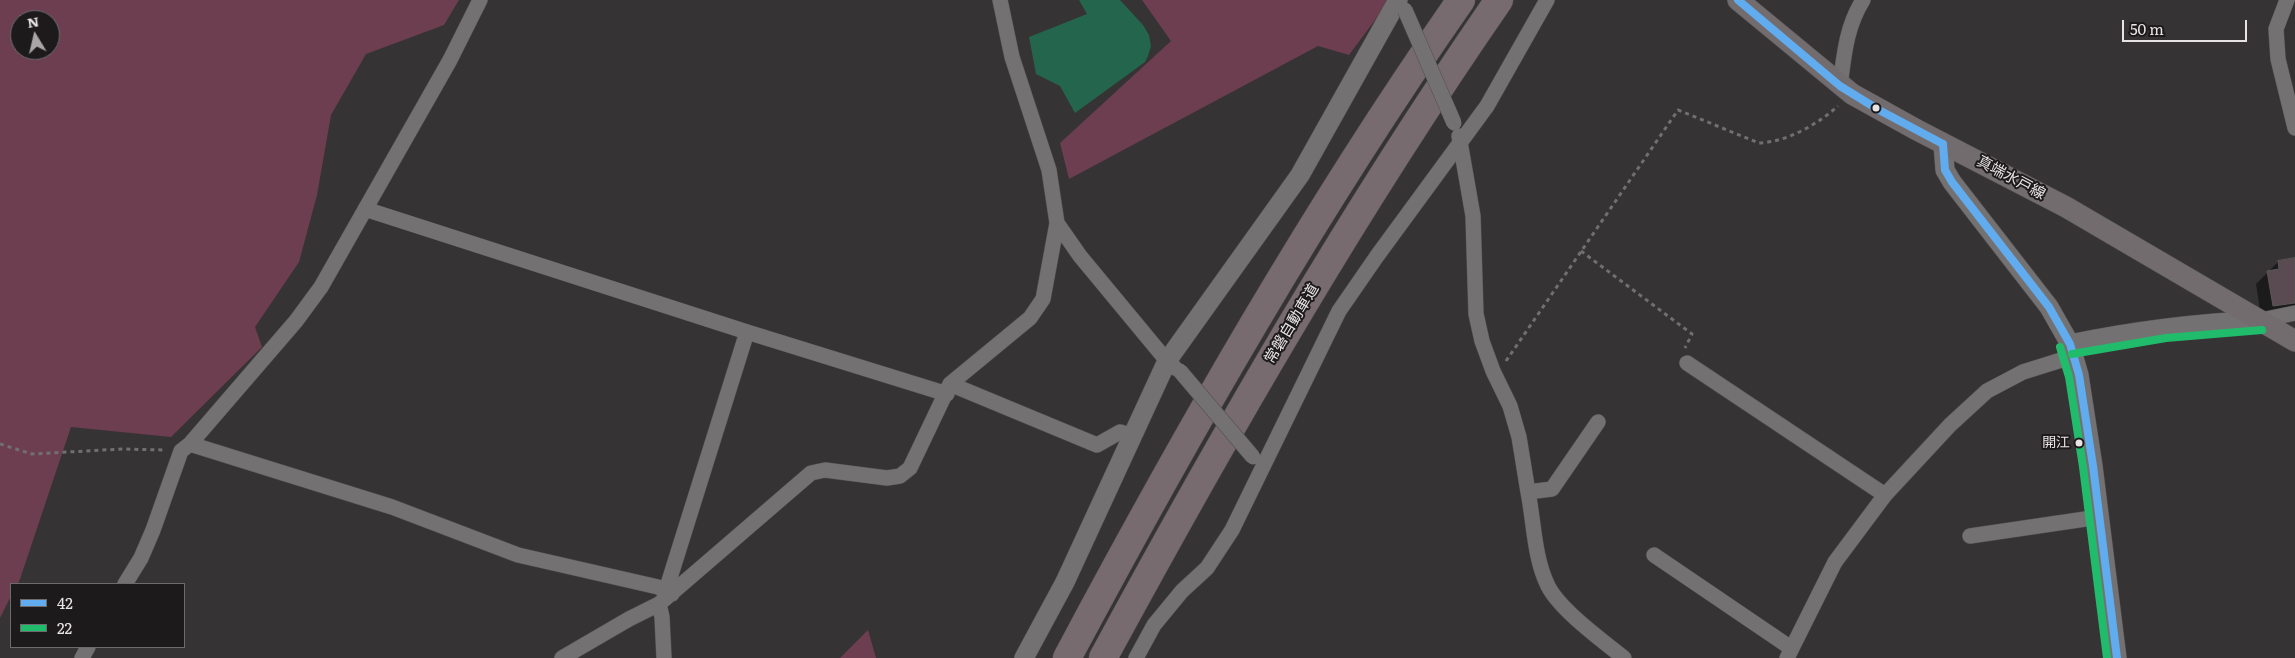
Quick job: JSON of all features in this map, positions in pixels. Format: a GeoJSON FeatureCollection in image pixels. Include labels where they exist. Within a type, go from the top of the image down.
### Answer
{"type":"FeatureCollection","features":[{"type":"Feature","properties":{"kind":"highway","name":"常磐自動車道"},"geometry":{"type":"LineString","coordinates":[[1067,658],[1148,511],[1322,212],[1460,0]]}},
{"type":"Feature","properties":{"kind":"highway","name":"常磐自動車道"},"geometry":{"type":"LineString","coordinates":[[1103,658],[1176,524],[1343,239],[1454,64],[1499,0]]}},
{"type":"Feature","properties":{"kind":"main road","name":"真端水戸線"},"geometry":{"type":"LineString","coordinates":[[1738,0],[1846,90],[1943,144],[2066,207],[2295,341]]}},
{"type":"Feature","properties":{"kind":"street"},"geometry":{"type":"LineString","coordinates":[[126,583],[141,558],[154,530],[186,447],[306,308],[321,287],[450,60],[480,0]]}},
{"type":"Feature","properties":{"kind":"street"},"geometry":{"type":"LineString","coordinates":[[562,658],[628,619],[659,604],[811,473],[825,470],[887,478],[900,476],[910,468],[948,389],[1030,318],[1043,299],[1057,224],[1049,170],[1012,57],[1000,0]]}},
{"type":"Feature","properties":{"kind":"street"},"geometry":{"type":"LineString","coordinates":[[1136,658],[1154,625],[1182,591],[1207,568],[1232,530],[1265,467],[1339,311],[1487,106],[1547,0]]}},
{"type":"Feature","properties":{"kind":"street"},"geometry":{"type":"LineString","coordinates":[[1846,90],[1846,37],[1855,12],[1863,0]]}},
{"type":"Feature","properties":{"kind":"street"},"geometry":{"type":"LineString","coordinates":[[1401,3],[1461,141],[1473,216],[1476,314],[1482,341],[1510,406],[1519,437],[1539,558],[1548,586],[1558,600],[1624,658]]}},
{"type":"Feature","properties":{"kind":"street"},"geometry":{"type":"LineString","coordinates":[[1024,658],[1065,582],[1133,436],[1173,366],[1300,175],[1401,3]]}},
{"type":"Feature","properties":{"kind":"street"},"geometry":{"type":"LineString","coordinates":[[2288,5],[2276,29],[2278,59],[2295,128]]}},
{"type":"Feature","properties":{"kind":"street"},"geometry":{"type":"LineString","coordinates":[[1943,144],[1945,170],[1952,182],[2049,307],[2072,350],[2082,393],[2100,517],[2117,658]]}},
{"type":"Feature","properties":{"kind":"street"},"geometry":{"type":"LineString","coordinates":[[365,208],[748,332],[948,389],[1097,445],[1120,432],[1133,436]]}},
{"type":"Feature","properties":{"kind":"street"},"geometry":{"type":"LineString","coordinates":[[1057,224],[1080,256],[1173,366],[1253,457],[1265,467]]}},
{"type":"Feature","properties":{"kind":"street"},"geometry":{"type":"LineString","coordinates":[[1654,555],[1789,653],[1836,562],[1885,495],[1950,425],[1987,391],[2072,350],[2218,322],[2261,320],[2295,313]]}},
{"type":"Feature","properties":{"kind":"street"},"geometry":{"type":"LineString","coordinates":[[672,594],[669,581],[748,332]]}},
{"type":"Feature","properties":{"kind":"street"},"geometry":{"type":"LineString","coordinates":[[1688,363],[1885,495]]}},
{"type":"Feature","properties":{"kind":"street"},"geometry":{"type":"LineString","coordinates":[[1528,492],[1552,489],[1598,422]]}},
{"type":"Feature","properties":{"kind":"street"},"geometry":{"type":"LineString","coordinates":[[186,447],[392,507],[518,555],[658,587],[672,594]]}},
{"type":"Feature","properties":{"kind":"street"},"geometry":{"type":"LineString","coordinates":[[1970,536],[2100,517]]}},
{"type":"Feature","properties":{"kind":"street"},"geometry":{"type":"LineString","coordinates":[[659,604],[662,617],[664,658]]}},
{"type":"Feature","properties":{"kind":"path"},"geometry":{"type":"LineString","coordinates":[[1496,376],[1678,110],[1759,143],[1773,142],[1822,120],[1846,90]]}},
{"type":"Feature","properties":{"kind":"path"},"geometry":{"type":"LineString","coordinates":[[1581,251],[1692,334],[1679,360],[1688,363]]}},
{"type":"Feature","properties":{"kind":"path"},"geometry":{"type":"LineString","coordinates":[[0,444],[32,454],[186,447]]}},
{"type":"Feature","properties":{"kind":"shaded area"},"geometry":{"type":"Polygon","coordinates":[[[0,0],[459,0],[444,25],[366,54],[331,115],[317,195],[299,262],[255,327],[262,347],[171,437],[71,427],[20,579],[18,583],[10,583],[10,598],[0,618],[0,0]]]}},
{"type":"Feature","properties":{"kind":"shaded area"},"geometry":{"type":"Polygon","coordinates":[[[1079,0],[1120,0],[1143,25],[1149,35],[1151,46],[1145,62],[1075,113],[1060,86],[1036,74],[1029,37],[1087,14],[1079,0]]]}},
{"type":"Feature","properties":{"kind":"shaded area"},"geometry":{"type":"Polygon","coordinates":[[[1142,0],[1390,0],[1349,55],[1318,46],[1069,179],[1060,143],[1171,41],[1142,0]]]}},
{"type":"Feature","properties":{"kind":"shaded area"},"geometry":{"type":"Polygon","coordinates":[[[868,630],[876,658],[840,658],[868,630]]]}},
{"type":"Feature","properties":{"kind":"building"},"geometry":{"type":"Polygon","coordinates":[[[2295,258],[2295,303],[2273,306],[2267,271],[2279,269],[2278,261],[2295,258]]]}},
{"type":"Feature","properties":{"kind":"transit line","name":"42"},"geometry":{"type":"LineString","coordinates":[[1738,0],[1840,86],[1879,110],[1943,144]]}},
{"type":"Feature","properties":{"kind":"transit line","name":"42"},"geometry":{"type":"LineString","coordinates":[[1943,144],[1945,170],[1952,182],[2049,307],[2070,344],[2079,375],[2093,466],[2117,658]]}},
{"type":"Feature","properties":{"kind":"transit line","name":"22"},"geometry":{"type":"LineString","coordinates":[[2072,354],[2166,338],[2262,330]]}},
{"type":"Feature","properties":{"kind":"transit line","name":"22"},"geometry":{"type":"LineString","coordinates":[[2060,347],[2069,377],[2083,467],[2107,658]]}},
{"type":"Feature","properties":{"kind":"place","name":"開江"},"geometry":{"type":"Point","coordinates":[2079,443]}}]}
